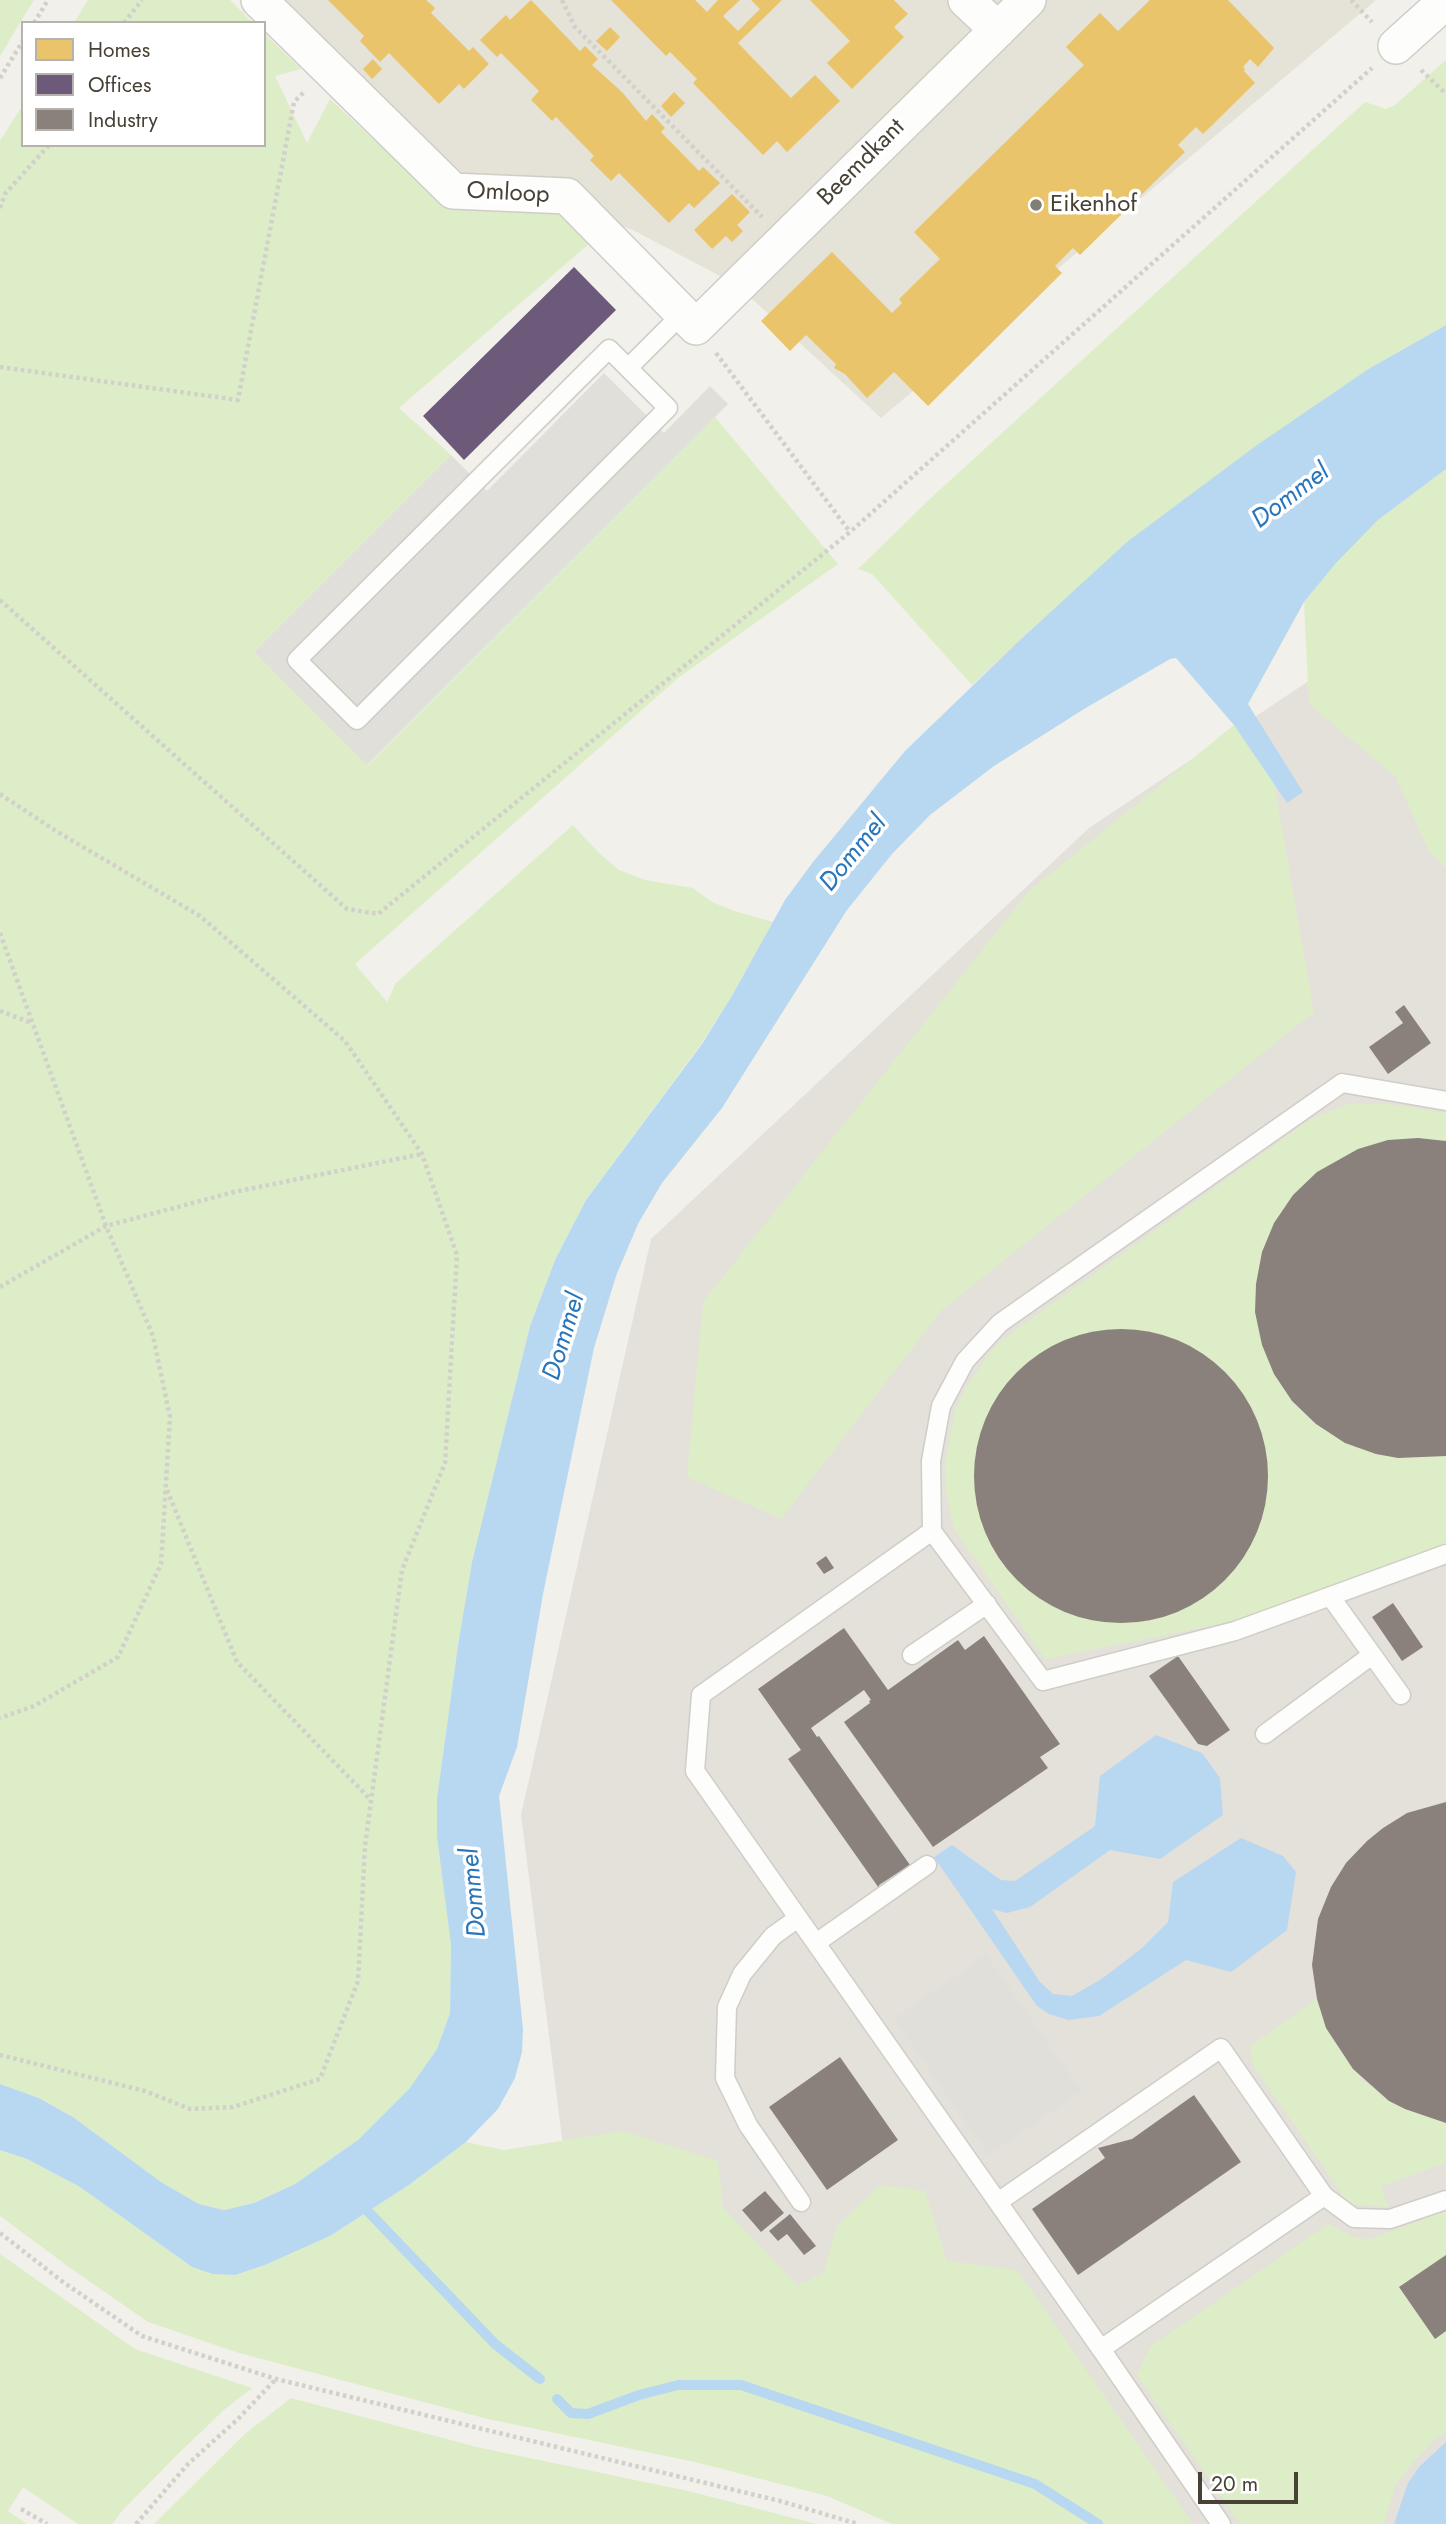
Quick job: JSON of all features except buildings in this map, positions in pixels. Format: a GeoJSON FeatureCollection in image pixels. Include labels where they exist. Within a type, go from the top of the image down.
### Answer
{"type":"FeatureCollection","features":[{"type":"Feature","properties":{"kind":"street","name":"Omloop"},"geometry":{"type":"LineString","coordinates":[[259,0],[453,191],[567,197],[690,320]]}},
{"type":"Feature","properties":{"kind":"street"},"geometry":{"type":"LineString","coordinates":[[967,0],[998,30]]}},
{"type":"Feature","properties":{"kind":"street","name":"Beemdkant"},"geometry":{"type":"LineString","coordinates":[[690,320],[785,240],[1028,0]]}},
{"type":"Feature","properties":{"kind":"street"},"geometry":{"type":"LineString","coordinates":[[1396,46],[1446,1]]}},
{"type":"Feature","properties":{"kind":"lane"},"geometry":{"type":"LineString","coordinates":[[628,368],[690,320]]}},
{"type":"Feature","properties":{"kind":"lane"},"geometry":{"type":"LineString","coordinates":[[609,349],[628,368],[668,408],[357,720],[297,660],[609,349]]}},
{"type":"Feature","properties":{"kind":"lane"},"geometry":{"type":"LineString","coordinates":[[1446,1101],[1342,1083],[1000,1323],[965,1361],[942,1406],[931,1461],[932,1531],[1043,1681],[1235,1631],[1446,1554]]}},
{"type":"Feature","properties":{"kind":"lane"},"geometry":{"type":"LineString","coordinates":[[932,1531],[702,1695],[695,1771],[1221,2524]]}},
{"type":"Feature","properties":{"kind":"lane"},"geometry":{"type":"LineString","coordinates":[[1330,1596],[1401,1695]]}},
{"type":"Feature","properties":{"kind":"lane"},"geometry":{"type":"LineString","coordinates":[[912,1655],[986,1604]]}},
{"type":"Feature","properties":{"kind":"lane"},"geometry":{"type":"LineString","coordinates":[[1265,1734],[1372,1655]]}},
{"type":"Feature","properties":{"kind":"lane"},"geometry":{"type":"LineString","coordinates":[[816,1943],[927,1865]]}},
{"type":"Feature","properties":{"kind":"lane"},"geometry":{"type":"LineString","coordinates":[[798,1918],[773,1936],[742,1974],[727,2007],[724,2078],[748,2125],[801,2202]]}},
{"type":"Feature","properties":{"kind":"lane"},"geometry":{"type":"LineString","coordinates":[[998,2202],[1221,2048],[1325,2196],[1354,2218],[1390,2219],[1446,2200]]}},
{"type":"Feature","properties":{"kind":"lane"},"geometry":{"type":"LineString","coordinates":[[1101,2349],[1325,2196]]}},
{"type":"Feature","properties":{"kind":"path"},"geometry":{"type":"LineString","coordinates":[[35,21],[48,0]]}},
{"type":"Feature","properties":{"kind":"path"},"geometry":{"type":"LineString","coordinates":[[126,21],[142,0]]}},
{"type":"Feature","properties":{"kind":"path"},"geometry":{"type":"LineString","coordinates":[[562,0],[575,27],[785,240]]}},
{"type":"Feature","properties":{"kind":"path"},"geometry":{"type":"LineString","coordinates":[[0,78],[21,44]]}},
{"type":"Feature","properties":{"kind":"path"},"geometry":{"type":"LineString","coordinates":[[0,600],[347,909],[378,914],[850,532],[1396,46]]}},
{"type":"Feature","properties":{"kind":"path"},"geometry":{"type":"LineString","coordinates":[[0,367],[238,400],[294,102],[327,68]]}},
{"type":"Feature","properties":{"kind":"path"},"geometry":{"type":"LineString","coordinates":[[0,208],[5,194],[47,147]]}},
{"type":"Feature","properties":{"kind":"path"},"geometry":{"type":"LineString","coordinates":[[690,320],[850,532]]}},
{"type":"Feature","properties":{"kind":"path"},"geometry":{"type":"LineString","coordinates":[[0,794],[56,831],[200,916],[345,1041],[422,1154],[457,1255],[445,1463],[402,1570],[365,1846],[358,1981],[320,2079],[233,2107],[190,2109],[145,2091],[0,2054]]}},
{"type":"Feature","properties":{"kind":"path"},"geometry":{"type":"LineString","coordinates":[[0,933],[106,1226],[153,1336],[170,1417],[161,1564],[118,1657],[34,1706],[0,1718]]}},
{"type":"Feature","properties":{"kind":"path"},"geometry":{"type":"LineString","coordinates":[[0,1011],[33,1024]]}},
{"type":"Feature","properties":{"kind":"path"},"geometry":{"type":"LineString","coordinates":[[0,1287],[106,1226],[234,1192],[422,1154]]}},
{"type":"Feature","properties":{"kind":"path"},"geometry":{"type":"LineString","coordinates":[[166,1488],[237,1662],[371,1799]]}},
{"type":"Feature","properties":{"kind":"path"},"geometry":{"type":"LineString","coordinates":[[0,2233],[63,2282],[142,2336],[276,2379],[780,2501],[858,2524]]}},
{"type":"Feature","properties":{"kind":"path"},"geometry":{"type":"LineString","coordinates":[[136,2524],[188,2464],[238,2419],[276,2379]]}},
{"type":"Feature","properties":{"kind":"path"},"geometry":{"type":"LineString","coordinates":[[21,2509],[47,2524]]}},
{"type":"Feature","properties":{"kind":"shaded area"},"geometry":{"type":"Polygon","coordinates":[[[282,0],[1376,0],[881,418],[737,285],[633,230],[462,175],[282,0]]]}},
{"type":"Feature","properties":{"kind":"shaded area"},"geometry":{"type":"Polygon","coordinates":[[[604,373],[664,433],[710,386],[728,404],[367,765],[254,652],[451,455],[487,491],[604,373]]]}},
{"type":"Feature","properties":{"kind":"shaded area"},"geometry":{"type":"Polygon","coordinates":[[[1446,589],[1446,2524],[1120,2524],[582,2296],[521,1815],[651,1239],[1089,828],[1446,589]]]}},
{"type":"Feature","properties":{"kind":"shaded area"},"geometry":{"type":"Polygon","coordinates":[[[986,1955],[1081,2091],[989,2155],[894,2019],[986,1955]]]}},
{"type":"Feature","properties":{"kind":"green space"},"geometry":{"type":"Polygon","coordinates":[[[0,0],[34,0],[21,21],[0,56],[0,0]]]}},
{"type":"Feature","properties":{"kind":"green space"},"geometry":{"type":"Polygon","coordinates":[[[88,0],[230,0],[251,21],[75,21],[88,0]]]}},
{"type":"Feature","properties":{"kind":"green space"},"geometry":{"type":"Polygon","coordinates":[[[266,35],[301,69],[275,76],[307,143],[330,99],[449,210],[559,210],[590,243],[399,408],[451,455],[254,652],[368,765],[715,417],[838,564],[678,678],[355,964],[387,1002],[396,983],[573,825],[619,870],[645,880],[693,888],[712,902],[773,922],[733,994],[701,1044],[586,1200],[555,1260],[530,1326],[472,1562],[437,1798],[437,1837],[451,1945],[450,2013],[437,2049],[409,2089],[358,2140],[295,2184],[254,2203],[224,2210],[199,2204],[161,2182],[73,2117],[39,2098],[0,2084],[0,141],[21,108],[21,147],[266,147],[266,35]]]}},
{"type":"Feature","properties":{"kind":"green space"},"geometry":{"type":"Polygon","coordinates":[[[1446,60],[1446,325],[1370,368],[1128,542],[972,685],[872,574],[858,569],[933,496],[1365,102],[1386,109],[1395,105],[1446,60]]]}},
{"type":"Feature","properties":{"kind":"green space"},"geometry":{"type":"Polygon","coordinates":[[[1446,469],[1446,868],[1429,851],[1395,776],[1309,704],[1304,602],[1336,562],[1378,520],[1446,469]]]}},
{"type":"Feature","properties":{"kind":"green space"},"geometry":{"type":"Polygon","coordinates":[[[1234,725],[1274,783],[1314,1012],[941,1311],[781,1519],[687,1477],[703,1302],[1028,892],[1234,725]]]}},
{"type":"Feature","properties":{"kind":"green space"},"geometry":{"type":"Polygon","coordinates":[[[1349,1104],[1387,1104],[1446,1113],[1446,1543],[1231,1622],[1045,1659],[954,1529],[946,1492],[945,1462],[955,1412],[965,1389],[994,1347],[1010,1334],[1311,1119],[1349,1104]]]}},
{"type":"Feature","properties":{"kind":"green space"},"geometry":{"type":"Polygon","coordinates":[[[1317,1999],[1332,2039],[1362,2079],[1389,2101],[1446,2123],[1446,2163],[1381,2186],[1388,2207],[1349,2204],[1253,2065],[1250,2046],[1317,1999]]]}},
{"type":"Feature","properties":{"kind":"green space"},"geometry":{"type":"Polygon","coordinates":[[[623,2131],[718,2161],[723,2207],[797,2285],[823,2274],[837,2226],[880,2185],[925,2191],[947,2261],[1017,2270],[1193,2524],[892,2524],[827,2496],[695,2462],[488,2419],[239,2353],[148,2322],[0,2216],[0,2150],[27,2159],[80,2187],[192,2267],[235,2275],[265,2265],[330,2236],[409,2185],[466,2142],[504,2150],[623,2131]]]}},
{"type":"Feature","properties":{"kind":"green space"},"geometry":{"type":"Polygon","coordinates":[[[1446,2211],[1446,2432],[1414,2461],[1395,2486],[1384,2524],[1240,2524],[1137,2375],[1150,2347],[1328,2224],[1367,2240],[1446,2211]]]}},
{"type":"Feature","properties":{"kind":"green space"},"geometry":{"type":"Polygon","coordinates":[[[0,2254],[135,2349],[252,2388],[225,2409],[180,2452],[112,2524],[78,2524],[23,2487],[8,2511],[27,2524],[0,2524],[0,2254]]]}},
{"type":"Feature","properties":{"kind":"green space"},"geometry":{"type":"Polygon","coordinates":[[[291,2398],[481,2448],[688,2491],[817,2524],[154,2524],[246,2433],[291,2398]]]}},
{"type":"Feature","properties":{"kind":"water","name":"Dommel"},"geometry":{"type":"Polygon","coordinates":[[[1446,325],[1446,469],[1378,520],[1336,563],[1304,602],[1248,704],[1303,792],[1287,803],[1234,725],[1176,658],[1084,709],[994,766],[930,815],[892,854],[847,910],[722,1108],[662,1183],[638,1224],[616,1276],[594,1348],[543,1594],[517,1747],[499,1796],[523,2029],[522,2052],[515,2078],[498,2109],[466,2142],[409,2185],[330,2236],[265,2265],[235,2275],[213,2274],[192,2267],[80,2187],[27,2159],[0,2150],[0,2084],[39,2098],[73,2117],[161,2182],[199,2204],[224,2210],[254,2203],[295,2184],[358,2140],[409,2089],[437,2049],[450,2013],[451,1945],[437,1837],[437,1798],[472,1562],[530,1326],[555,1260],[586,1200],[702,1044],[785,900],[905,751],[1127,542],[1257,445],[1370,368],[1446,325]]]}},
{"type":"Feature","properties":{"kind":"water"},"geometry":{"type":"Polygon","coordinates":[[[1156,1735],[1202,1753],[1220,1778],[1223,1815],[1160,1859],[1110,1850],[1030,1907],[1007,1913],[992,1909],[1040,1982],[1053,1994],[1072,1996],[1103,1978],[1142,1948],[1168,1922],[1173,1882],[1241,1838],[1283,1856],[1296,1872],[1287,1930],[1231,1972],[1186,1960],[1099,2016],[1068,2020],[1049,2014],[1037,2006],[934,1857],[952,1845],[1001,1880],[1015,1881],[1095,1826],[1100,1776],[1156,1735]]]}},
{"type":"Feature","properties":{"kind":"water"},"geometry":{"type":"Polygon","coordinates":[[[1446,2442],[1446,2524],[1394,2524],[1408,2483],[1419,2467],[1446,2442]]]}},
{"type":"Feature","properties":{"kind":"waterway"},"geometry":{"type":"LineString","coordinates":[[360,2203],[495,2344],[540,2379]]}},
{"type":"Feature","properties":{"kind":"waterway"},"geometry":{"type":"LineString","coordinates":[[557,2399],[571,2413],[588,2414],[639,2395],[678,2385],[741,2385],[1035,2484],[1098,2524]]}},
{"type":"Feature","properties":{"kind":"place","name":"Eikenhof"},"geometry":{"type":"Point","coordinates":[1036,205]}}]}
